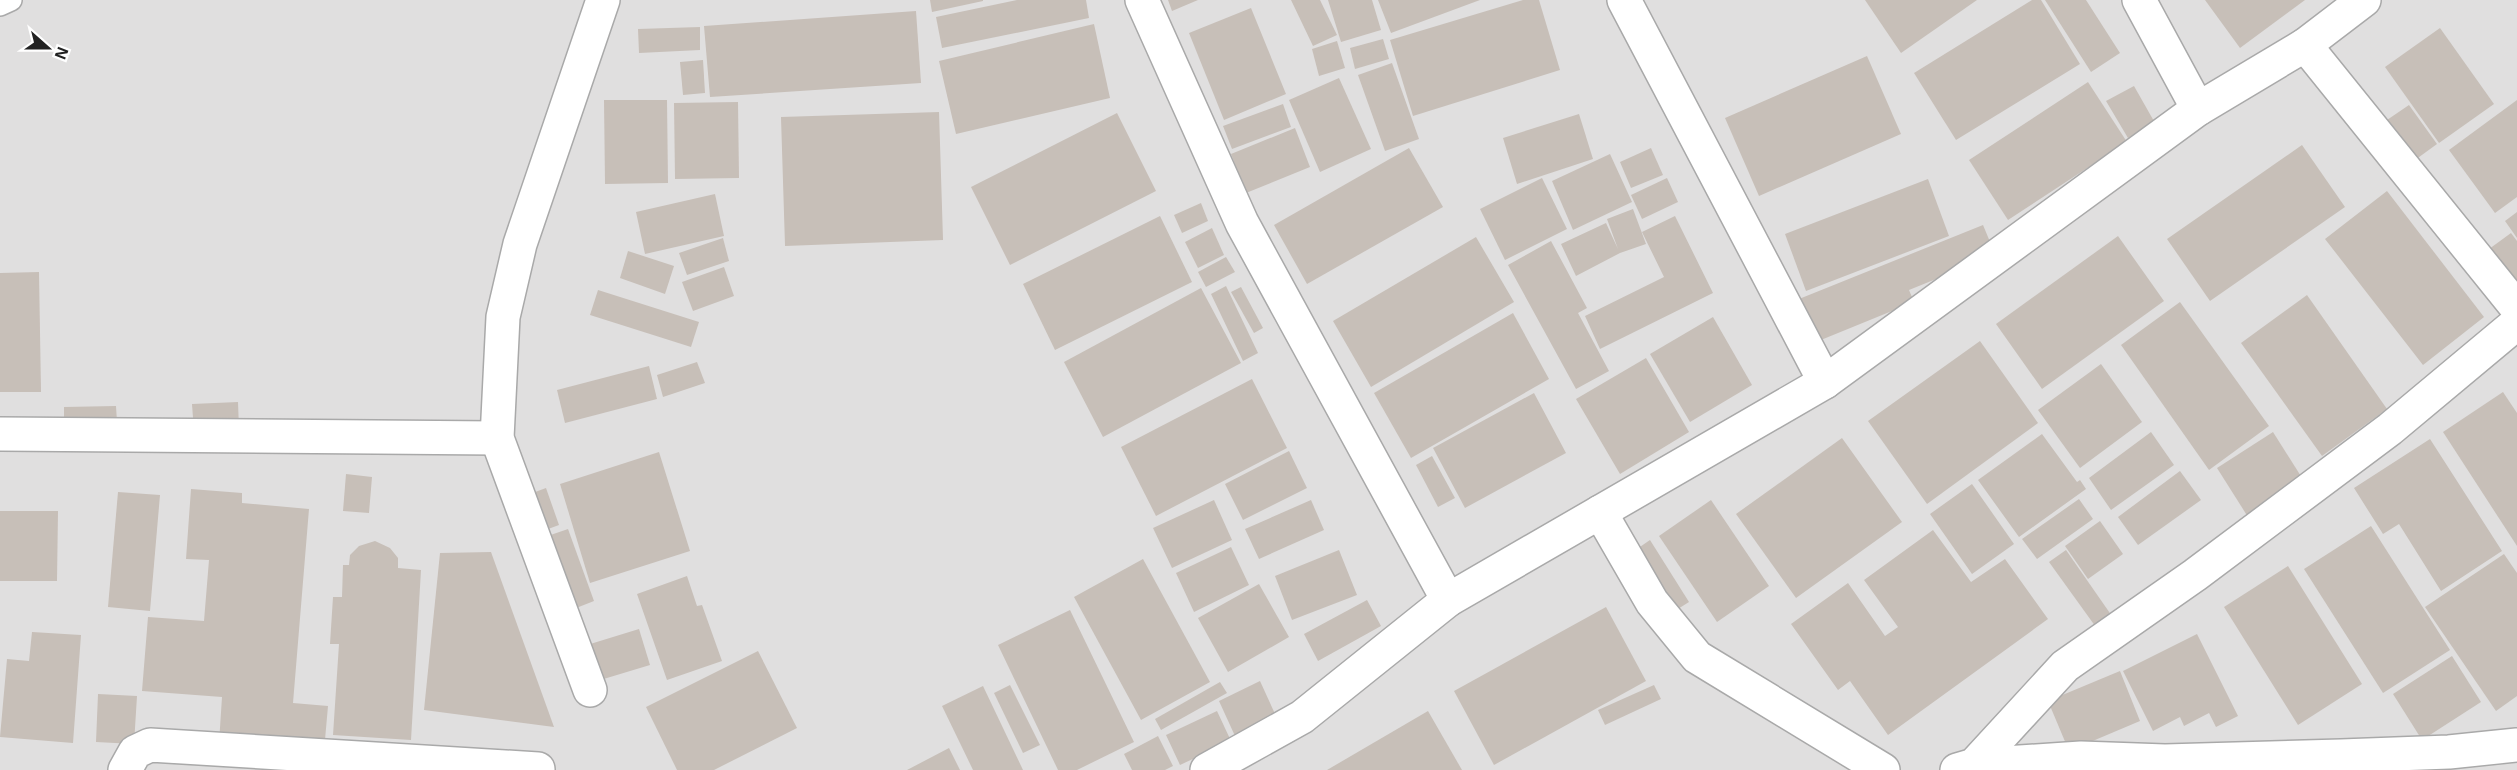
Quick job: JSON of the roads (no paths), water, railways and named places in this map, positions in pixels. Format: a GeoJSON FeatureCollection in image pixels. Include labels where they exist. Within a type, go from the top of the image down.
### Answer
{"type":"FeatureCollection","features":[{"type":"Feature","properties":{"kind":"street"},"geometry":{"type":"LineString","coordinates":[[590,690],[497,438],[503,316],[518,255],[603,0]]}},
{"type":"Feature","properties":{"kind":"street"},"geometry":{"type":"LineString","coordinates":[[1142,0],[1242,223],[1448,600]]}},
{"type":"Feature","properties":{"kind":"street"},"geometry":{"type":"LineString","coordinates":[[1624,0],[1825,382]]}},
{"type":"Feature","properties":{"kind":"street"},"geometry":{"type":"LineString","coordinates":[[2139,0],[2198,109]]}},
{"type":"Feature","properties":{"kind":"street"},"geometry":{"type":"LineString","coordinates":[[1207,770],[1302,717],[1448,600],[1825,382],[2198,109],[2305,45],[2364,0]]}},
{"type":"Feature","properties":{"kind":"street"},"geometry":{"type":"LineString","coordinates":[[2305,45],[2517,308]]}},
{"type":"Feature","properties":{"kind":"street"},"geometry":{"type":"LineString","coordinates":[[1966,767],[2066,666],[2195,575],[2390,429],[2517,323]]}},
{"type":"Feature","properties":{"kind":"street"},"geometry":{"type":"LineString","coordinates":[[0,434],[497,438]]}},
{"type":"Feature","properties":{"kind":"street"},"geometry":{"type":"LineString","coordinates":[[1600,512],[1652,602],[1697,657],[1883,770]]}},
{"type":"Feature","properties":{"kind":"street"},"geometry":{"type":"LineString","coordinates":[[125,770],[135,752],[150,745],[538,769]]}},
{"type":"Feature","properties":{"kind":"street"},"geometry":{"type":"LineString","coordinates":[[1966,767],[2081,758],[2342,763],[2517,746]]}},
{"type":"Feature","properties":{"kind":"lane"},"geometry":{"type":"LineString","coordinates":[[0,5],[11,0]]}}]}
